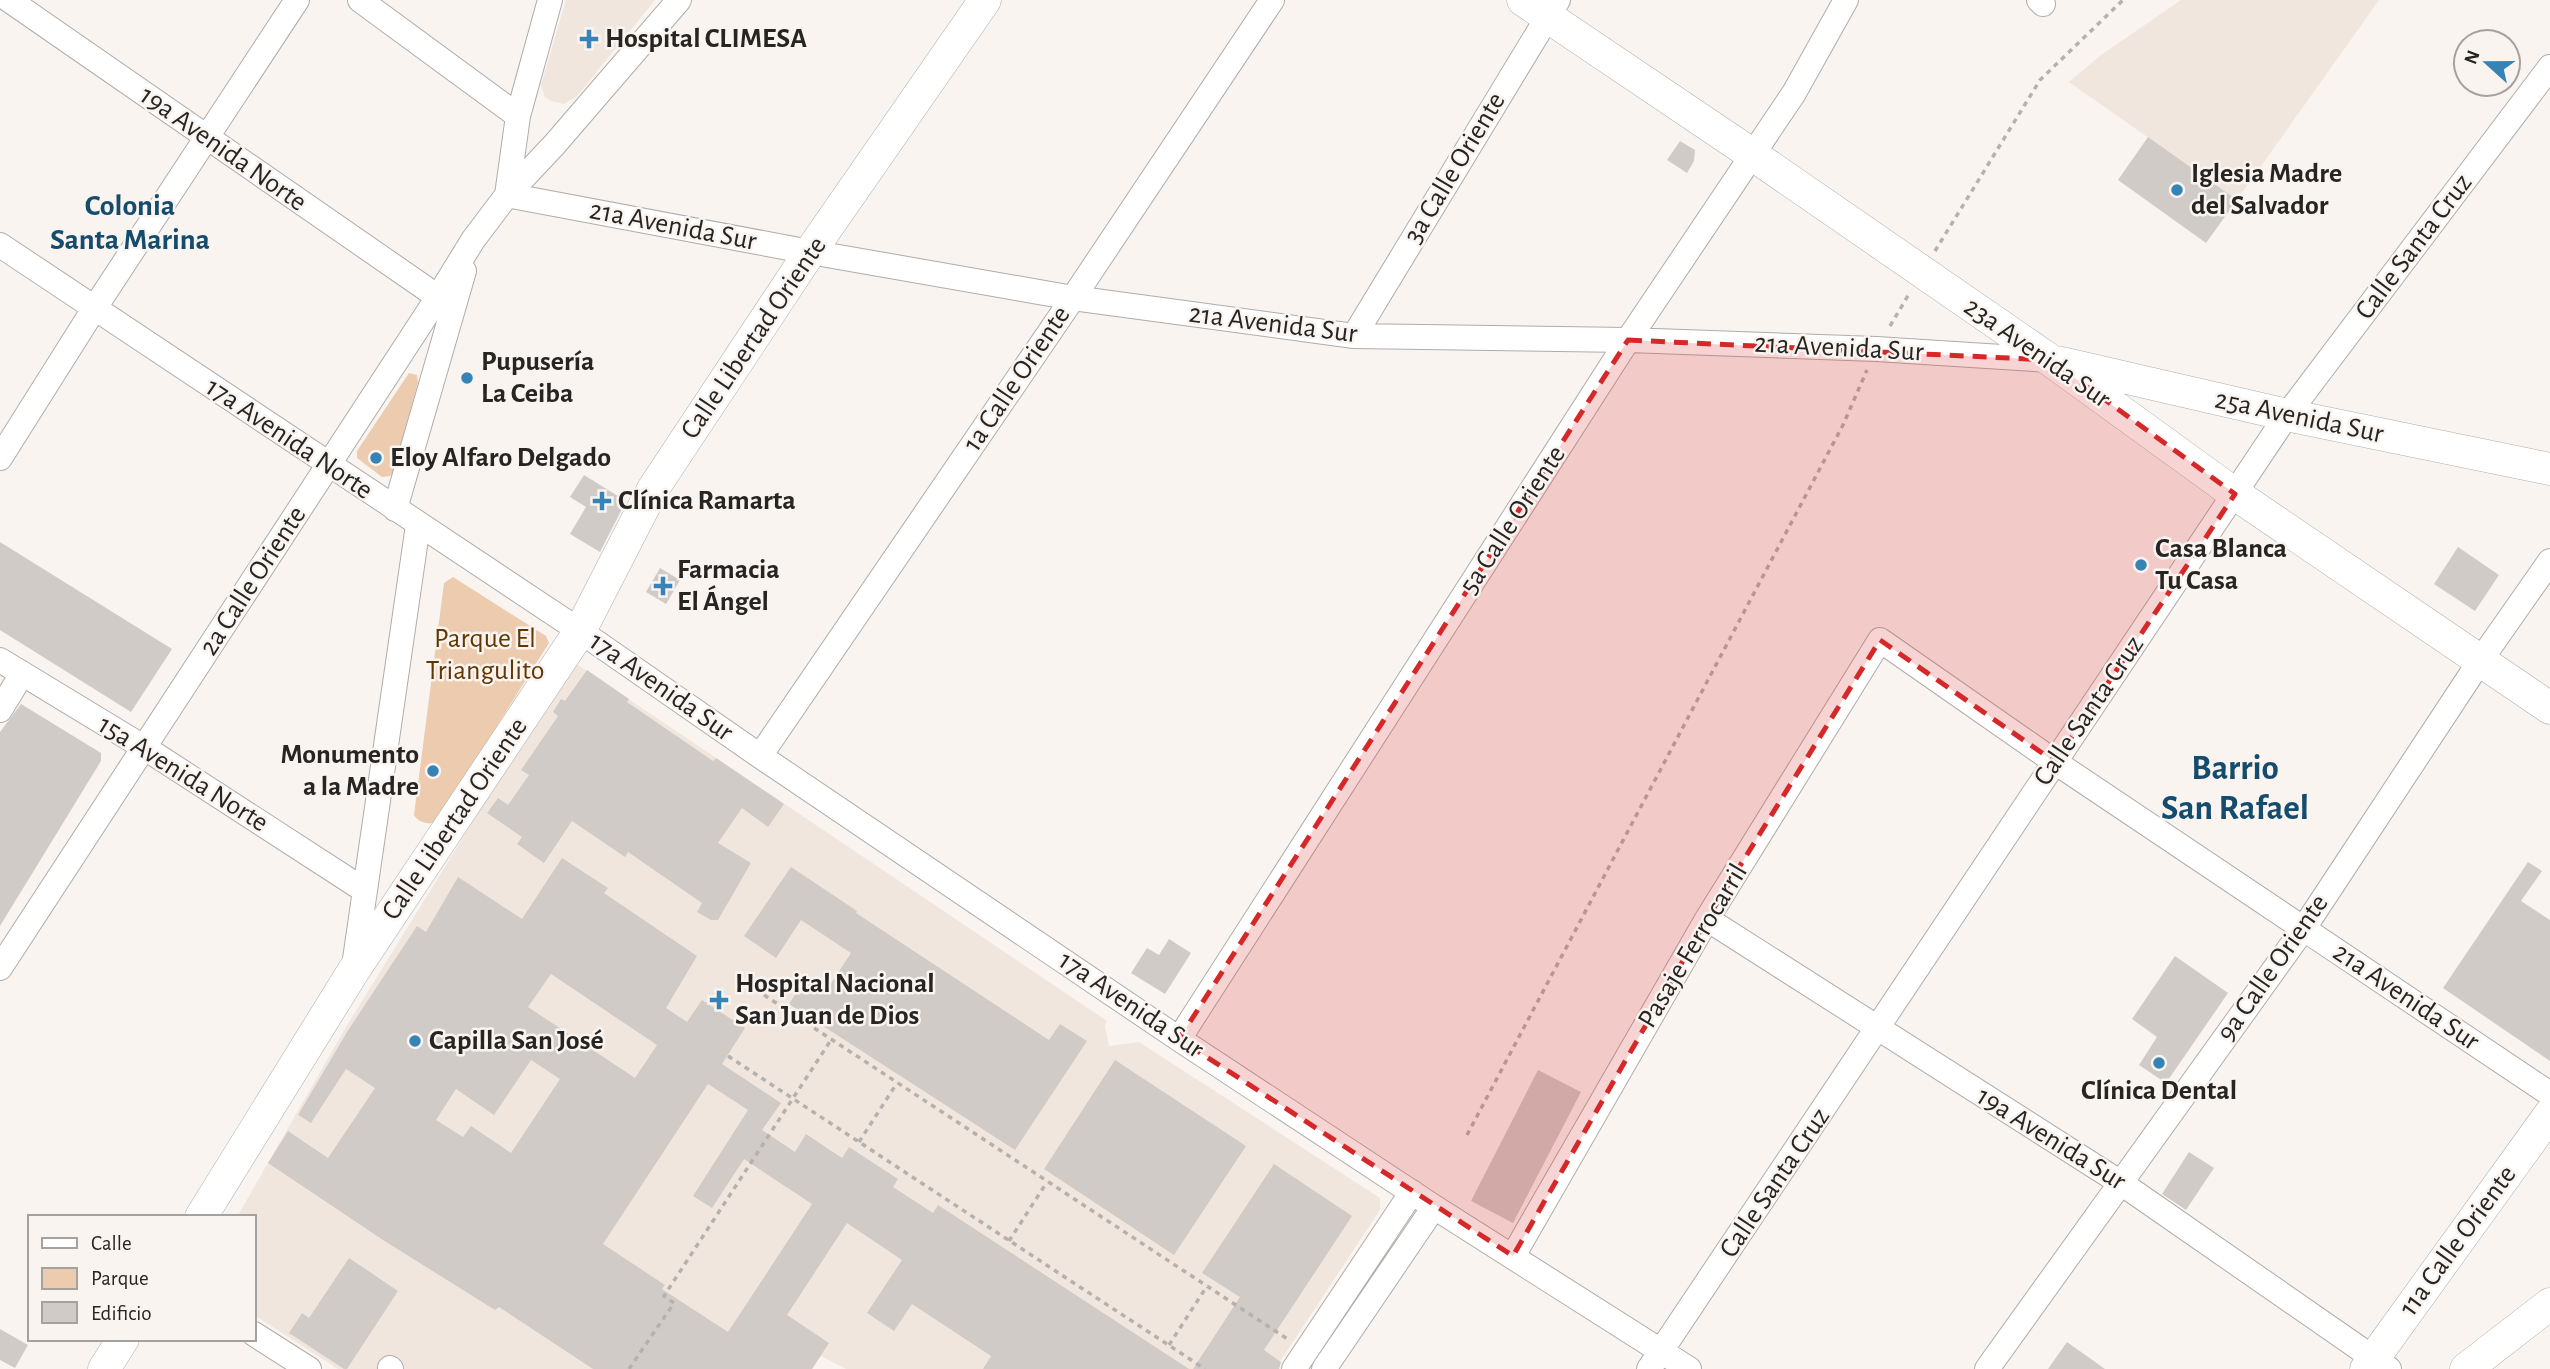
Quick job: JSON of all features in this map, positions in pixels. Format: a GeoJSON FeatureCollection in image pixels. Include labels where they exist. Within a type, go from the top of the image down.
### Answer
{"type":"FeatureCollection","features":[{"type":"Feature","properties":{"kind":"main road","name":"Calle Libertad Oriente"},"geometry":{"type":"LineString","coordinates":[[202,1215],[354,970],[580,631],[653,489],[810,252],[985,0]]}},
{"type":"Feature","properties":{"kind":"main road","name":"23a Avenida Sur"},"geometry":{"type":"LineString","coordinates":[[1543,5],[1753,155],[2050,360],[2235,494],[2550,708]]}},
{"type":"Feature","properties":{"kind":"main road","name":"25a Avenida Sur"},"geometry":{"type":"LineString","coordinates":[[2050,360],[2287,415],[2550,469]]}},
{"type":"Feature","properties":{"kind":"main road","name":"11a Calle Oriente"},"geometry":{"type":"LineString","coordinates":[[2376,1365],[2550,1114]]}},
{"type":"Feature","properties":{"kind":"main road"},"geometry":{"type":"LineString","coordinates":[[2466,1369],[2550,1304]]}},
{"type":"Feature","properties":{"kind":"main road"},"geometry":{"type":"LineString","coordinates":[[104,1369],[122,1341]]}},
{"type":"Feature","properties":{"kind":"street","name":"19a Avenida Norte"},"geometry":{"type":"LineString","coordinates":[[9,0],[438,297]]}},
{"type":"Feature","properties":{"kind":"street"},"geometry":{"type":"LineString","coordinates":[[1,455],[297,0]]}},
{"type":"Feature","properties":{"kind":"street"},"geometry":{"type":"LineString","coordinates":[[360,0],[518,116]]}},
{"type":"Feature","properties":{"kind":"street"},"geometry":{"type":"LineString","coordinates":[[507,194],[518,116],[550,0]]}},
{"type":"Feature","properties":{"kind":"street","name":"2a Calle Oriente"},"geometry":{"type":"LineString","coordinates":[[0,968],[473,240],[507,194],[555,144],[679,0]]}},
{"type":"Feature","properties":{"kind":"street","name":"1a Calle Oriente"},"geometry":{"type":"LineString","coordinates":[[760,756],[1073,298],[1272,0]]}},
{"type":"Feature","properties":{"kind":"street","name":"5a Calle Oriente"},"geometry":{"type":"LineString","coordinates":[[1179,1039],[1628,340],[1794,93],[1846,0]]}},
{"type":"Feature","properties":{"kind":"street","name":"3a Calle Oriente"},"geometry":{"type":"LineString","coordinates":[[1354,336],[1543,5]]}},
{"type":"Feature","properties":{"kind":"street","name":"Calle Santa Cruz"},"geometry":{"type":"LineString","coordinates":[[1655,1360],[2287,415],[2550,68]]}},
{"type":"Feature","properties":{"kind":"street","name":"21a Avenida Sur"},"geometry":{"type":"LineString","coordinates":[[507,194],[810,252],[1073,298],[1354,336],[1628,340],[1876,349],[2050,360]]}},
{"type":"Feature","properties":{"kind":"street"},"geometry":{"type":"LineString","coordinates":[[395,509],[473,240]]}},
{"type":"Feature","properties":{"kind":"street","name":"17a Avenida Norte"},"geometry":{"type":"LineString","coordinates":[[0,246],[580,631]]}},
{"type":"Feature","properties":{"kind":"street"},"geometry":{"type":"LineString","coordinates":[[354,970],[418,525]]}},
{"type":"Feature","properties":{"kind":"street","name":"9a Calle Oriente"},"geometry":{"type":"LineString","coordinates":[[1987,1369],[2304,928],[2480,661],[2550,561]]}},
{"type":"Feature","properties":{"kind":"street","name":"17a Avenida Sur"},"geometry":{"type":"LineString","coordinates":[[580,631],[1179,1039],[1513,1256],[1655,1360],[1689,1369]]}},
{"type":"Feature","properties":{"kind":"street","name":"21a Avenida Sur"},"geometry":{"type":"LineString","coordinates":[[1880,640],[2055,762],[2550,1094]]}},
{"type":"Feature","properties":{"kind":"street","name":"Pasaje Ferrocarril"},"geometry":{"type":"LineString","coordinates":[[1513,1256],[1707,919],[1880,640]]}},
{"type":"Feature","properties":{"kind":"street","name":"15a Avenida Norte"},"geometry":{"type":"LineString","coordinates":[[0,660],[145,748],[364,890]]}},
{"type":"Feature","properties":{"kind":"street"},"geometry":{"type":"LineString","coordinates":[[0,710],[22,674]]}},
{"type":"Feature","properties":{"kind":"street","name":"19a Avenida Sur"},"geometry":{"type":"LineString","coordinates":[[1707,919],[2121,1182],[2376,1365]]}},
{"type":"Feature","properties":{"kind":"street"},"geometry":{"type":"LineString","coordinates":[[1294,1369],[1412,1192]]}},
{"type":"Feature","properties":{"kind":"street"},"geometry":{"type":"LineString","coordinates":[[1324,1369],[1434,1206]]}},
{"type":"Feature","properties":{"kind":"street"},"geometry":{"type":"LineString","coordinates":[[256,1335],[309,1369]]}},
{"type":"Feature","properties":{"kind":"path"},"geometry":{"type":"LineString","coordinates":[[1466,1135],[1843,425],[1876,349],[2040,80],[2123,0]]}},
{"type":"Feature","properties":{"kind":"path"},"geometry":{"type":"LineString","coordinates":[[764,995],[1293,1343]]}},
{"type":"Feature","properties":{"kind":"path"},"geometry":{"type":"LineString","coordinates":[[629,1369],[674,1303],[664,1296],[831,1040]]}},
{"type":"Feature","properties":{"kind":"path"},"geometry":{"type":"LineString","coordinates":[[729,1056],[1205,1369]]}},
{"type":"Feature","properties":{"kind":"path"},"geometry":{"type":"LineString","coordinates":[[859,1142],[897,1083]]}},
{"type":"Feature","properties":{"kind":"path"},"geometry":{"type":"LineString","coordinates":[[1009,1241],[1048,1182]]}},
{"type":"Feature","properties":{"kind":"path"},"geometry":{"type":"LineString","coordinates":[[1169,1345],[1207,1286]]}},
{"type":"Feature","properties":{"kind":"highlighted area"},"geometry":{"type":"Polygon","coordinates":[[[1628,340],[2050,360],[2235,494],[2055,762],[1880,640],[1707,919],[1513,1256],[1179,1039],[1628,340]]]}},
{"type":"Feature","properties":{"kind":"shaded area","name":"Hospital CLIMESA"},"geometry":{"type":"Polygon","coordinates":[[[566,0],[655,0],[577,96],[564,104],[545,97],[541,85],[566,0]]]}},
{"type":"Feature","properties":{"kind":"shaded area"},"geometry":{"type":"Polygon","coordinates":[[[2181,0],[2379,0],[2237,200],[2069,82],[2101,55],[2181,0]]]}},
{"type":"Feature","properties":{"kind":"shaded area","name":"Hospital Nacional San Juan de Dios"},"geometry":{"type":"Polygon","coordinates":[[[572,661],[1107,1021],[1105,1026],[1109,1046],[1139,1042],[1380,1198],[1380,1210],[1275,1369],[846,1369],[821,1356],[812,1369],[338,1369],[256,1316],[256,1215],[238,1215],[346,1027],[572,661]]]}},
{"type":"Feature","properties":{"kind":"green space"},"geometry":{"type":"Polygon","coordinates":[[[409,373],[417,375],[418,382],[393,473],[382,477],[357,458],[357,451],[409,373]]]}},
{"type":"Feature","properties":{"kind":"green space","name":"Parque El Triangulito"},"geometry":{"type":"Polygon","coordinates":[[[453,577],[546,636],[549,643],[436,823],[427,823],[418,820],[414,815],[444,583],[453,577]]]}},
{"type":"Feature","properties":{"kind":"building","name":"Iglesia Madre del Salvador"},"geometry":{"type":"Polygon","coordinates":[[[2148,137],[2237,200],[2206,243],[2118,180],[2148,137]]]}},
{"type":"Feature","properties":{"kind":"building"},"geometry":{"type":"Polygon","coordinates":[[[1680,141],[1695,150],[1694,161],[1687,173],[1667,160],[1680,141]]]}},
{"type":"Feature","properties":{"kind":"building"},"geometry":{"type":"Polygon","coordinates":[[[584,475],[626,501],[600,552],[570,534],[586,507],[570,497],[584,475]]]}},
{"type":"Feature","properties":{"kind":"building"},"geometry":{"type":"Polygon","coordinates":[[[0,542],[172,649],[131,712],[0,630],[0,542]]]}},
{"type":"Feature","properties":{"kind":"building"},"geometry":{"type":"Polygon","coordinates":[[[2458,547],[2499,575],[2475,611],[2434,584],[2458,547]]]}},
{"type":"Feature","properties":{"kind":"building","name":"Farmacia El Ángel"},"geometry":{"type":"Polygon","coordinates":[[[660,568],[680,580],[666,604],[646,592],[660,568]]]}},
{"type":"Feature","properties":{"kind":"building"},"geometry":{"type":"Polygon","coordinates":[[[587,670],[629,699],[627,702],[713,761],[716,758],[784,804],[768,827],[742,808],[718,843],[751,863],[718,920],[711,920],[697,912],[702,903],[628,852],[625,857],[572,821],[544,863],[517,844],[522,837],[487,813],[498,798],[508,805],[529,775],[521,770],[558,716],[553,712],[561,699],[565,701],[587,670]]]}},
{"type":"Feature","properties":{"kind":"building"},"geometry":{"type":"Polygon","coordinates":[[[21,704],[101,753],[101,761],[0,926],[0,732],[21,704]]]}},
{"type":"Feature","properties":{"kind":"building"},"geometry":{"type":"Polygon","coordinates":[[[562,858],[608,888],[604,893],[697,956],[666,1008],[687,1022],[702,1000],[745,1028],[722,1064],[781,1103],[762,1130],[795,1152],[806,1134],[842,1158],[849,1147],[898,1179],[893,1187],[933,1213],[938,1205],[1189,1369],[983,1369],[991,1356],[912,1304],[894,1331],[867,1313],[902,1260],[847,1223],[787,1315],[829,1343],[812,1369],[593,1369],[499,1307],[495,1310],[383,1240],[268,1163],[288,1131],[328,1158],[375,1088],[346,1069],[311,1123],[298,1115],[347,1032],[417,926],[426,932],[458,877],[522,919],[562,858]],[[551,974],[528,1007],[635,1078],[657,1045],[551,974]],[[531,1060],[494,1115],[456,1089],[436,1120],[463,1137],[471,1126],[511,1153],[560,1079],[531,1060]],[[708,1084],[603,1244],[665,1285],[662,1289],[728,1332],[812,1204],[744,1159],[712,1208],[693,1196],[748,1110],[708,1084]]]}},
{"type":"Feature","properties":{"kind":"building"},"geometry":{"type":"Polygon","coordinates":[[[2528,862],[2542,871],[2521,901],[2550,920],[2550,1061],[2443,988],[2528,862]]]}},
{"type":"Feature","properties":{"kind":"building"},"geometry":{"type":"Polygon","coordinates":[[[791,867],[1049,1040],[1060,1024],[1087,1041],[1015,1150],[789,1004],[804,981],[824,994],[851,953],[801,920],[776,958],[744,936],[791,867]]]}},
{"type":"Feature","properties":{"kind":"building"},"geometry":{"type":"Polygon","coordinates":[[[1169,939],[1191,953],[1165,994],[1131,973],[1147,948],[1159,955],[1169,939]]]}},
{"type":"Feature","properties":{"kind":"building"},"geometry":{"type":"Polygon","coordinates":[[[2175,956],[2228,993],[2166,1083],[2139,1065],[2157,1037],[2132,1019],[2175,956]]]}},
{"type":"Feature","properties":{"kind":"building"},"geometry":{"type":"Polygon","coordinates":[[[1115,1060],[1246,1146],[1174,1255],[1044,1169],[1115,1060]]]}},
{"type":"Feature","properties":{"kind":"building"},"geometry":{"type":"Polygon","coordinates":[[[1538,1070],[1581,1092],[1513,1223],[1471,1201],[1538,1070]]]}},
{"type":"Feature","properties":{"kind":"building"},"geometry":{"type":"Polygon","coordinates":[[[2189,1152],[2214,1168],[2186,1210],[2162,1194],[2189,1152]]]}},
{"type":"Feature","properties":{"kind":"building"},"geometry":{"type":"Polygon","coordinates":[[[1274,1164],[1352,1216],[1264,1350],[1281,1362],[1279,1369],[1193,1369],[1240,1297],[1202,1273],[1274,1164]]]}},
{"type":"Feature","properties":{"kind":"building"},"geometry":{"type":"Polygon","coordinates":[[[349,1258],[398,1291],[347,1369],[344,1369],[289,1333],[302,1313],[309,1318],[349,1258]]]}},
{"type":"Feature","properties":{"kind":"building"},"geometry":{"type":"Polygon","coordinates":[[[0,1329],[28,1345],[15,1368],[0,1360],[0,1329]]]}},
{"type":"Feature","properties":{"kind":"building"},"geometry":{"type":"Polygon","coordinates":[[[2067,1342],[2105,1369],[2048,1369],[2067,1342]]]}},
{"type":"Feature","properties":{"kind":"place","name":"Hospital CLIMESA"},"geometry":{"type":"Point","coordinates":[589,39]}},
{"type":"Feature","properties":{"kind":"place","name":"Iglesia Madre del Salvador"},"geometry":{"type":"Point","coordinates":[2177,190]}},
{"type":"Feature","properties":{"kind":"place","name":"Pupusería La Ceiba"},"geometry":{"type":"Point","coordinates":[467,378]}},
{"type":"Feature","properties":{"kind":"place","name":"Eloy Alfaro Delgado"},"geometry":{"type":"Point","coordinates":[376,458]}},
{"type":"Feature","properties":{"kind":"place","name":"Clínica Ramarta"},"geometry":{"type":"Point","coordinates":[602,501]}},
{"type":"Feature","properties":{"kind":"place","name":"Casa Blanca Tu Casa"},"geometry":{"type":"Point","coordinates":[2141,565]}},
{"type":"Feature","properties":{"kind":"place","name":"Farmacia El Ángel"},"geometry":{"type":"Point","coordinates":[663,586]}},
{"type":"Feature","properties":{"kind":"place","name":"Monumento a la Madre"},"geometry":{"type":"Point","coordinates":[433,771]}},
{"type":"Feature","properties":{"kind":"place","name":"Hospital Nacional San Juan de Dios"},"geometry":{"type":"Point","coordinates":[719,1000]}},
{"type":"Feature","properties":{"kind":"place","name":"Capilla San José"},"geometry":{"type":"Point","coordinates":[415,1041]}},
{"type":"Feature","properties":{"kind":"place","name":"Clínica Dental"},"geometry":{"type":"Point","coordinates":[2159,1063]}},
{"type":"Feature","properties":{"kind":"district","name":"Colonia Santa Marina"},"geometry":{"type":"Point","coordinates":[130,223]}},
{"type":"Feature","properties":{"kind":"district","name":"Barrio San Rafael"},"geometry":{"type":"Point","coordinates":[2235,788]}}]}
